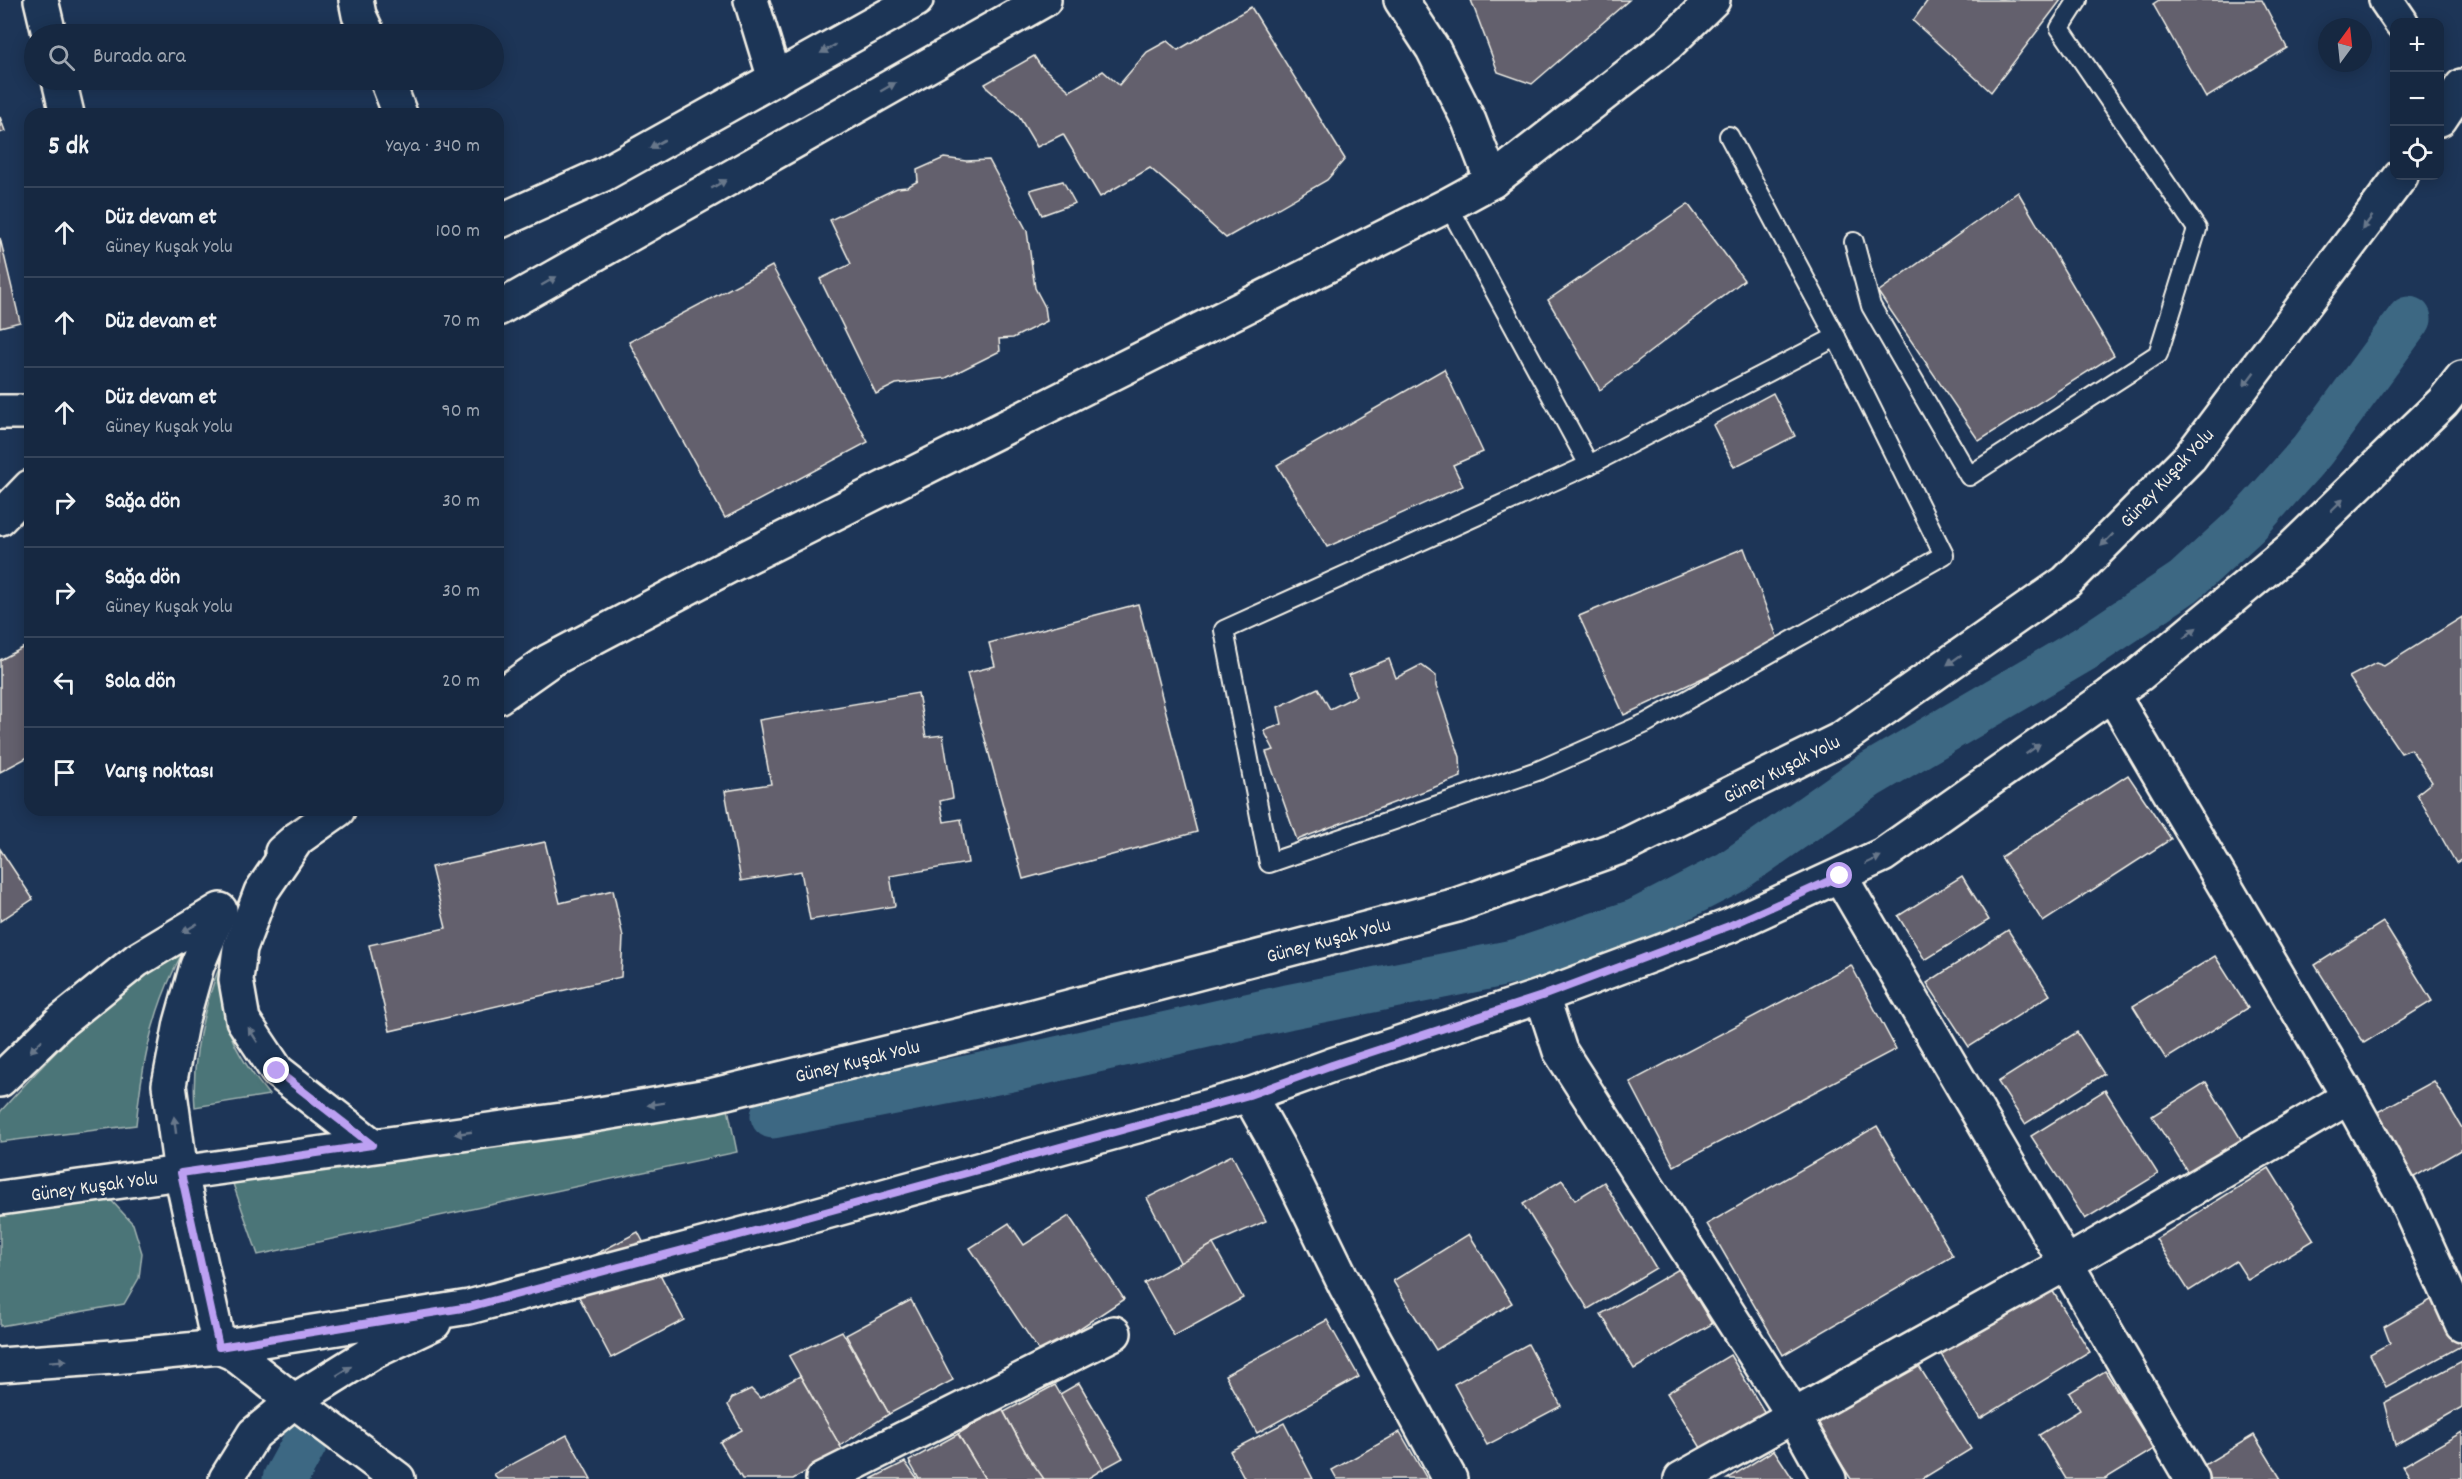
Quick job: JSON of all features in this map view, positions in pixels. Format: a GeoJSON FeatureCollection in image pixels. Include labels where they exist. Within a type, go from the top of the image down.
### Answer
{"type":"FeatureCollection","features":[{"type":"Feature","properties":{"kind":"main road"},"geometry":{"type":"LineString","coordinates":[[41,0],[47,24]]}},
{"type":"Feature","properties":{"kind":"main road"},"geometry":{"type":"LineString","coordinates":[[356,0],[358,15],[363,24]]}},
{"type":"Feature","properties":{"kind":"main road"},"geometry":{"type":"LineString","coordinates":[[751,0],[775,79]]}},
{"type":"Feature","properties":{"kind":"main road"},"geometry":{"type":"LineString","coordinates":[[504,219],[602,175],[916,0]]}},
{"type":"Feature","properties":{"kind":"main road"},"geometry":{"type":"LineString","coordinates":[[504,306],[1044,0]]}},
{"type":"Feature","properties":{"kind":"main road"},"geometry":{"type":"LineString","coordinates":[[1401,0],[1432,50],[1469,121],[1492,181]]}},
{"type":"Feature","properties":{"kind":"main road"},"geometry":{"type":"LineString","coordinates":[[504,693],[549,662],[731,565],[1448,206],[1492,181],[1668,44],[1713,0]]}},
{"type":"Feature","properties":{"kind":"main road"},"geometry":{"type":"LineString","coordinates":[[2386,0],[2398,18]]}},
{"type":"Feature","properties":{"kind":"main road"},"geometry":{"type":"LineString","coordinates":[[61,90],[66,108]]}},
{"type":"Feature","properties":{"kind":"main road"},"geometry":{"type":"LineString","coordinates":[[391,90],[398,108]]}},
{"type":"Feature","properties":{"kind":"main road","name":"Güney Kuşak Yolu"},"geometry":{"type":"LineString","coordinates":[[0,1198],[569,1119],[714,1095],[977,1031],[1457,905],[1626,845],[1841,739],[2066,582],[2190,457],[2398,180]]}},
{"type":"Feature","properties":{"kind":"main road"},"geometry":{"type":"LineString","coordinates":[[0,1365],[219,1347],[469,1307],[796,1220],[1249,1095],[1332,1065],[1542,996],[1729,926],[1883,855],[2139,675],[2290,550],[2443,402],[2462,378]]}},
{"type":"Feature","properties":{"kind":"main road"},"geometry":{"type":"LineString","coordinates":[[0,412],[24,412]]}},
{"type":"Feature","properties":{"kind":"main road"},"geometry":{"type":"LineString","coordinates":[[2418,425],[2462,416]]}},
{"type":"Feature","properties":{"kind":"main road"},"geometry":{"type":"LineString","coordinates":[[0,518],[24,493]]}},
{"type":"Feature","properties":{"kind":"main road"},"geometry":{"type":"LineString","coordinates":[[2112,694],[2349,1097],[2406,1200],[2462,1324]]}},
{"type":"Feature","properties":{"kind":"main road"},"geometry":{"type":"LineString","coordinates":[[0,1080],[60,1023],[137,960],[220,910],[297,839],[330,816]]}},
{"type":"Feature","properties":{"kind":"main road"},"geometry":{"type":"LineString","coordinates":[[297,839],[261,892],[240,948],[236,980],[243,1020],[277,1071],[372,1145]]}},
{"type":"Feature","properties":{"kind":"main road"},"geometry":{"type":"LineString","coordinates":[[1840,876],[2192,1479]]}},
{"type":"Feature","properties":{"kind":"main road"},"geometry":{"type":"LineString","coordinates":[[219,1347],[181,1173],[170,1085],[181,1023],[197,966],[220,910]]}},
{"type":"Feature","properties":{"kind":"main road"},"geometry":{"type":"LineString","coordinates":[[1542,996],[1560,1051],[1794,1416],[1829,1479]]}},
{"type":"Feature","properties":{"kind":"main road"},"geometry":{"type":"LineString","coordinates":[[1249,1095],[1278,1147],[1346,1287],[1450,1479]]}},
{"type":"Feature","properties":{"kind":"main road"},"geometry":{"type":"LineString","coordinates":[[1681,1479],[2067,1263],[2349,1097]]}},
{"type":"Feature","properties":{"kind":"main road"},"geometry":{"type":"LineString","coordinates":[[226,1479],[254,1434],[294,1401],[374,1352],[469,1307]]}},
{"type":"Feature","properties":{"kind":"main road"},"geometry":{"type":"LineString","coordinates":[[823,1479],[1114,1333]]}},
{"type":"Feature","properties":{"kind":"main road"},"geometry":{"type":"LineString","coordinates":[[219,1347],[233,1353],[398,1479]]}},
{"type":"Feature","properties":{"kind":"lane"},"geometry":{"type":"LineString","coordinates":[[1854,242],[1871,306],[1969,476],[2158,354],[2197,230],[2060,28],[2078,0]]}},
{"type":"Feature","properties":{"kind":"lane"},"geometry":{"type":"LineString","coordinates":[[1729,136],[1836,336],[1944,555],[1646,723],[1540,770],[1269,863],[1224,630],[1589,465],[1836,336]]}},
{"type":"Feature","properties":{"kind":"lane"},"geometry":{"type":"LineString","coordinates":[[1448,206],[1589,465]]}},
{"type":"Feature","properties":{"kind":"green space"},"geometry":{"type":"Polygon","coordinates":[[[199,928],[178,960],[158,1009],[144,1066],[136,1125],[0,1142],[0,1112],[32,1077],[116,994],[199,928]]]}},
{"type":"Feature","properties":{"kind":"green space"},"geometry":{"type":"Polygon","coordinates":[[[222,960],[223,1001],[230,1033],[236,1048],[269,1095],[195,1107],[195,1070],[200,1032],[222,960]]]}},
{"type":"Feature","properties":{"kind":"green space"},"geometry":{"type":"Polygon","coordinates":[[[725,1094],[737,1152],[258,1255],[232,1181],[725,1094]]]}},
{"type":"Feature","properties":{"kind":"green space"},"geometry":{"type":"Polygon","coordinates":[[[109,1198],[133,1224],[142,1253],[139,1278],[124,1304],[0,1326],[0,1204],[109,1198]]]}},
{"type":"Feature","properties":{"kind":"building"},"geometry":{"type":"Polygon","coordinates":[[[1471,0],[1629,0],[1532,84],[1498,72],[1471,0]]]}},
{"type":"Feature","properties":{"kind":"building"},"geometry":{"type":"Polygon","coordinates":[[[1928,0],[2061,0],[1991,92],[1913,21],[1928,0]]]}},
{"type":"Feature","properties":{"kind":"building"},"geometry":{"type":"Polygon","coordinates":[[[2159,0],[2262,0],[2287,48],[2206,98],[2153,4],[2159,0]]]}},
{"type":"Feature","properties":{"kind":"building"},"geometry":{"type":"Polygon","coordinates":[[[1251,7],[1345,159],[1327,180],[1226,238],[1209,223],[1202,213],[1150,168],[1100,197],[1063,134],[1037,147],[1018,115],[985,84],[1034,56],[1040,65],[1070,91],[1103,71],[1119,85],[1147,52],[1167,41],[1178,50],[1251,7]]]}},
{"type":"Feature","properties":{"kind":"building"},"geometry":{"type":"Polygon","coordinates":[[[0,117],[5,131],[0,133],[0,117]]]}},
{"type":"Feature","properties":{"kind":"building"},"geometry":{"type":"Polygon","coordinates":[[[944,158],[966,161],[989,160],[1027,231],[1035,288],[1045,307],[1047,321],[1013,338],[999,339],[1000,351],[946,378],[896,384],[876,394],[820,279],[851,264],[830,220],[897,188],[907,187],[918,181],[917,170],[944,158]]]}},
{"type":"Feature","properties":{"kind":"building"},"geometry":{"type":"Polygon","coordinates":[[[1063,181],[1075,203],[1042,215],[1030,190],[1063,181]]]}},
{"type":"Feature","properties":{"kind":"building"},"geometry":{"type":"Polygon","coordinates":[[[2018,192],[2114,355],[1979,441],[1878,292],[2018,192]]]}},
{"type":"Feature","properties":{"kind":"building"},"geometry":{"type":"Polygon","coordinates":[[[1688,204],[1744,280],[1600,390],[1548,300],[1688,204]]]}},
{"type":"Feature","properties":{"kind":"building"},"geometry":{"type":"Polygon","coordinates":[[[0,238],[20,322],[0,327],[0,238]]]}},
{"type":"Feature","properties":{"kind":"building"},"geometry":{"type":"Polygon","coordinates":[[[772,266],[868,442],[725,518],[629,342],[772,266]]]}},
{"type":"Feature","properties":{"kind":"building"},"geometry":{"type":"Polygon","coordinates":[[[1444,369],[1483,452],[1453,465],[1463,486],[1327,547],[1277,465],[1444,369]]]}},
{"type":"Feature","properties":{"kind":"building"},"geometry":{"type":"Polygon","coordinates":[[[1773,393],[1795,436],[1734,467],[1713,425],[1773,393]]]}},
{"type":"Feature","properties":{"kind":"building"},"geometry":{"type":"Polygon","coordinates":[[[1744,548],[1779,642],[1624,715],[1579,616],[1744,548]]]}},
{"type":"Feature","properties":{"kind":"building"},"geometry":{"type":"Polygon","coordinates":[[[1138,604],[1197,832],[1023,879],[967,673],[995,666],[989,643],[1138,604]]]}},
{"type":"Feature","properties":{"kind":"building"},"geometry":{"type":"Polygon","coordinates":[[[2462,617],[2462,859],[2456,863],[2417,794],[2432,782],[2411,749],[2401,753],[2349,677],[2376,663],[2384,666],[2462,617]]]}},
{"type":"Feature","properties":{"kind":"building"},"geometry":{"type":"Polygon","coordinates":[[[24,647],[24,759],[0,772],[0,660],[24,647]]]}},
{"type":"Feature","properties":{"kind":"building"},"geometry":{"type":"Polygon","coordinates":[[[1389,659],[1396,678],[1421,665],[1436,676],[1436,686],[1460,757],[1461,777],[1297,840],[1266,752],[1274,750],[1264,731],[1282,724],[1278,707],[1318,688],[1330,709],[1356,696],[1349,675],[1389,659]]]}},
{"type":"Feature","properties":{"kind":"building"},"geometry":{"type":"Polygon","coordinates":[[[918,693],[926,737],[943,735],[953,798],[940,801],[944,822],[961,819],[968,863],[890,876],[895,906],[810,920],[801,871],[741,881],[725,791],[771,784],[759,720],[918,693]]]}},
{"type":"Feature","properties":{"kind":"building"},"geometry":{"type":"Polygon","coordinates":[[[2128,775],[2171,839],[2043,922],[2001,857],[2128,775]]]}},
{"type":"Feature","properties":{"kind":"building"},"geometry":{"type":"Polygon","coordinates":[[[545,842],[560,903],[613,890],[623,937],[621,977],[390,1031],[369,945],[446,928],[431,867],[545,842]]]}},
{"type":"Feature","properties":{"kind":"building"},"geometry":{"type":"Polygon","coordinates":[[[0,849],[33,899],[0,921],[0,849]]]}},
{"type":"Feature","properties":{"kind":"building"},"geometry":{"type":"Polygon","coordinates":[[[1962,876],[1989,920],[1925,960],[1898,916],[1962,876]]]}},
{"type":"Feature","properties":{"kind":"building"},"geometry":{"type":"Polygon","coordinates":[[[2383,922],[2432,1001],[2364,1043],[2315,965],[2383,922]]]}},
{"type":"Feature","properties":{"kind":"building"},"geometry":{"type":"Polygon","coordinates":[[[2008,930],[2050,995],[1969,1047],[1927,983],[2008,930]]]}},
{"type":"Feature","properties":{"kind":"building"},"geometry":{"type":"Polygon","coordinates":[[[2215,956],[2248,1008],[2166,1059],[2133,1006],[2215,956]]]}},
{"type":"Feature","properties":{"kind":"building"},"geometry":{"type":"Polygon","coordinates":[[[1851,965],[1896,1049],[1674,1166],[1630,1082],[1851,965]]]}},
{"type":"Feature","properties":{"kind":"building"},"geometry":{"type":"Polygon","coordinates":[[[2077,1032],[2104,1074],[2025,1124],[1998,1082],[2077,1032]]]}},
{"type":"Feature","properties":{"kind":"building"},"geometry":{"type":"Polygon","coordinates":[[[2434,1081],[2462,1128],[2462,1149],[2411,1179],[2372,1115],[2434,1081]]]}},
{"type":"Feature","properties":{"kind":"building"},"geometry":{"type":"Polygon","coordinates":[[[2206,1082],[2247,1149],[2194,1182],[2152,1116],[2206,1082]]]}},
{"type":"Feature","properties":{"kind":"building"},"geometry":{"type":"Polygon","coordinates":[[[2105,1090],[2158,1174],[2085,1219],[2031,1136],[2105,1090]]]}},
{"type":"Feature","properties":{"kind":"building"},"geometry":{"type":"Polygon","coordinates":[[[1877,1126],[1953,1256],[1783,1355],[1707,1224],[1877,1126]]]}},
{"type":"Feature","properties":{"kind":"building"},"geometry":{"type":"Polygon","coordinates":[[[1232,1155],[1266,1221],[1213,1244],[1181,1264],[1147,1198],[1232,1155]]]}},
{"type":"Feature","properties":{"kind":"building"},"geometry":{"type":"Polygon","coordinates":[[[2269,1168],[2314,1240],[2248,1280],[2236,1261],[2189,1291],[2156,1239],[2269,1168]]]}},
{"type":"Feature","properties":{"kind":"building"},"geometry":{"type":"Polygon","coordinates":[[[1562,1180],[1575,1200],[1604,1182],[1656,1268],[1588,1309],[1523,1204],[1562,1180]]]}},
{"type":"Feature","properties":{"kind":"building"},"geometry":{"type":"Polygon","coordinates":[[[1069,1216],[1124,1299],[1041,1354],[970,1248],[1009,1223],[1024,1245],[1069,1216]]]}},
{"type":"Feature","properties":{"kind":"building"},"geometry":{"type":"Polygon","coordinates":[[[638,1232],[684,1320],[611,1358],[565,1270],[638,1232]]]}},
{"type":"Feature","properties":{"kind":"building"},"geometry":{"type":"Polygon","coordinates":[[[1469,1234],[1512,1303],[1436,1350],[1393,1281],[1469,1234]]]}},
{"type":"Feature","properties":{"kind":"building"},"geometry":{"type":"Polygon","coordinates":[[[1213,1244],[1243,1298],[1174,1336],[1144,1283],[1213,1244]]]}},
{"type":"Feature","properties":{"kind":"building"},"geometry":{"type":"Polygon","coordinates":[[[1679,1269],[1712,1324],[1634,1369],[1601,1314],[1679,1269]]]}},
{"type":"Feature","properties":{"kind":"building"},"geometry":{"type":"Polygon","coordinates":[[[2049,1285],[2090,1352],[1980,1419],[1939,1351],[2049,1285]]]}},
{"type":"Feature","properties":{"kind":"building"},"geometry":{"type":"Polygon","coordinates":[[[2434,1298],[2461,1346],[2386,1387],[2370,1354],[2390,1343],[2384,1327],[2434,1298]]]}},
{"type":"Feature","properties":{"kind":"building"},"geometry":{"type":"Polygon","coordinates":[[[911,1300],[953,1380],[889,1414],[846,1335],[911,1300]]]}},
{"type":"Feature","properties":{"kind":"building"},"geometry":{"type":"Polygon","coordinates":[[[1327,1320],[1359,1377],[1257,1433],[1225,1375],[1327,1320]]]}},
{"type":"Feature","properties":{"kind":"building"},"geometry":{"type":"Polygon","coordinates":[[[842,1331],[889,1414],[840,1446],[789,1356],[842,1331]]]}},
{"type":"Feature","properties":{"kind":"building"},"geometry":{"type":"Polygon","coordinates":[[[1528,1344],[1561,1406],[1487,1445],[1454,1384],[1528,1344]]]}},
{"type":"Feature","properties":{"kind":"building"},"geometry":{"type":"Polygon","coordinates":[[[1730,1355],[1768,1418],[1706,1456],[1667,1393],[1730,1355]]]}},
{"type":"Feature","properties":{"kind":"building"},"geometry":{"type":"Polygon","coordinates":[[[1915,1360],[1971,1449],[1922,1479],[1851,1479],[1815,1422],[1915,1360]]]}},
{"type":"Feature","properties":{"kind":"building"},"geometry":{"type":"Polygon","coordinates":[[[2462,1361],[2462,1407],[2395,1445],[2384,1403],[2462,1361]]]}},
{"type":"Feature","properties":{"kind":"building"},"geometry":{"type":"Polygon","coordinates":[[[2105,1371],[2154,1449],[2105,1479],[2066,1479],[2039,1435],[2080,1410],[2069,1393],[2105,1371]]]}},
{"type":"Feature","properties":{"kind":"building"},"geometry":{"type":"Polygon","coordinates":[[[800,1376],[843,1451],[793,1479],[742,1479],[720,1442],[742,1430],[728,1405],[732,1398],[751,1389],[760,1398],[800,1376]]]}},
{"type":"Feature","properties":{"kind":"building"},"geometry":{"type":"Polygon","coordinates":[[[1079,1383],[1123,1458],[1103,1469],[1060,1394],[1079,1383]]]}},
{"type":"Feature","properties":{"kind":"building"},"geometry":{"type":"Polygon","coordinates":[[[1055,1385],[1103,1469],[1087,1479],[1040,1479],[1004,1412],[1055,1385]]]}},
{"type":"Feature","properties":{"kind":"building"},"geometry":{"type":"Polygon","coordinates":[[[1001,1407],[1027,1455],[1044,1479],[985,1479],[958,1434],[1001,1407]]]}},
{"type":"Feature","properties":{"kind":"building"},"geometry":{"type":"Polygon","coordinates":[[[1284,1423],[1313,1479],[1245,1479],[1230,1451],[1284,1423]]]}},
{"type":"Feature","properties":{"kind":"building"},"geometry":{"type":"Polygon","coordinates":[[[1400,1432],[1427,1479],[1337,1479],[1332,1470],[1400,1432]]]}},
{"type":"Feature","properties":{"kind":"building"},"geometry":{"type":"Polygon","coordinates":[[[2462,1432],[2462,1479],[2411,1479],[2403,1466],[2462,1432]]]}},
{"type":"Feature","properties":{"kind":"building"},"geometry":{"type":"Polygon","coordinates":[[[958,1434],[985,1479],[919,1479],[909,1461],[958,1434]]]}},
{"type":"Feature","properties":{"kind":"building"},"geometry":{"type":"Polygon","coordinates":[[[567,1435],[591,1479],[497,1479],[494,1474],[567,1435]]]}},
{"type":"Feature","properties":{"kind":"building"},"geometry":{"type":"Polygon","coordinates":[[[2254,1435],[2281,1479],[2208,1479],[2201,1467],[2254,1435]]]}},
{"type":"Feature","properties":{"kind":"building"},"geometry":{"type":"Polygon","coordinates":[[[1774,1450],[1793,1479],[1727,1479],[1774,1450]]]}},
{"type":"Feature","properties":{"kind":"building"},"geometry":{"type":"Polygon","coordinates":[[[905,1462],[917,1479],[871,1479],[905,1462]]]}},
{"type":"Feature","properties":{"kind":"waterway"},"geometry":{"type":"LineString","coordinates":[[773,1116],[1017,1068],[1287,1007],[1518,961],[1637,921],[1730,873],[1868,776],[2084,649],[2184,582],[2247,524],[2313,450],[2409,319]]}},
{"type":"Feature","properties":{"kind":"waterway"},"geometry":{"type":"LineString","coordinates":[[285,1479],[308,1437]]}},
{"type":"Feature","properties":{"kind":"route"},"geometry":{"type":"LineString","coordinates":[[277,1071],[372,1145],[181,1173],[219,1347],[469,1307],[796,1220],[1249,1095],[1332,1065],[1542,996],[1729,926],[1840,876]]}}]}
